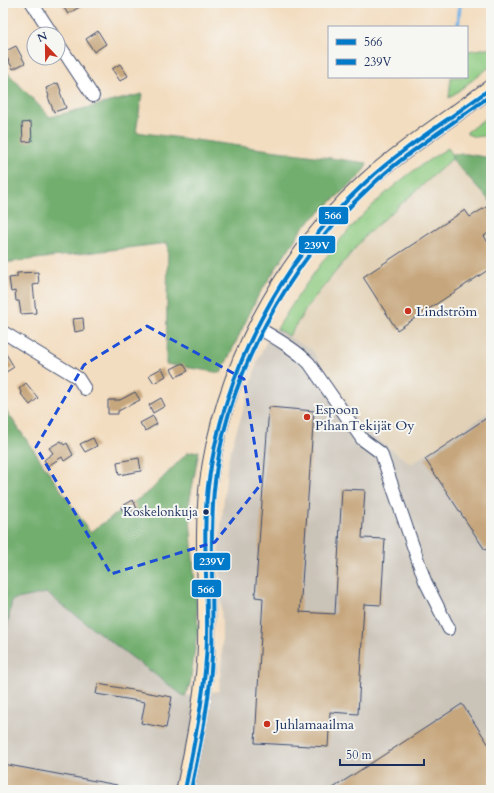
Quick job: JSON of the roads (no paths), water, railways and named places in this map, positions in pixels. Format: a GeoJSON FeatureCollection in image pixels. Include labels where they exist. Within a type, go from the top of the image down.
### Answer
{"type":"FeatureCollection","features":[{"type":"Feature","properties":{"kind":"main road"},"geometry":{"type":"LineString","coordinates":[[186,790],[202,696],[206,656],[206,522],[208,485],[215,447],[227,402],[242,358],[270,303],[296,260],[337,210],[368,180],[396,157],[491,88]]}},
{"type":"Feature","properties":{"kind":"street"},"geometry":{"type":"LineString","coordinates":[[32,3],[47,26]]}},
{"type":"Feature","properties":{"kind":"street"},"geometry":{"type":"LineString","coordinates":[[66,55],[93,96]]}},
{"type":"Feature","properties":{"kind":"street"},"geometry":{"type":"LineString","coordinates":[[257,327],[301,354],[309,363],[362,439],[381,453],[425,581],[449,629]]}},
{"type":"Feature","properties":{"kind":"street"},"geometry":{"type":"LineString","coordinates":[[3,332],[78,378],[85,389]]}},
{"type":"Feature","properties":{"kind":"waterway"},"geometry":{"type":"LineString","coordinates":[[458,26],[460,3]]}},
{"type":"Feature","properties":{"kind":"place","name":"Lindström"},"geometry":{"type":"Point","coordinates":[408,311]}},
{"type":"Feature","properties":{"kind":"place","name":"Espoon PihanTekijät Oy"},"geometry":{"type":"Point","coordinates":[307,417]}},
{"type":"Feature","properties":{"kind":"place","name":"Koskelonkuja"},"geometry":{"type":"Point","coordinates":[206,512]}},
{"type":"Feature","properties":{"kind":"place","name":"Juhlamaailma"},"geometry":{"type":"Point","coordinates":[267,724]}}]}
